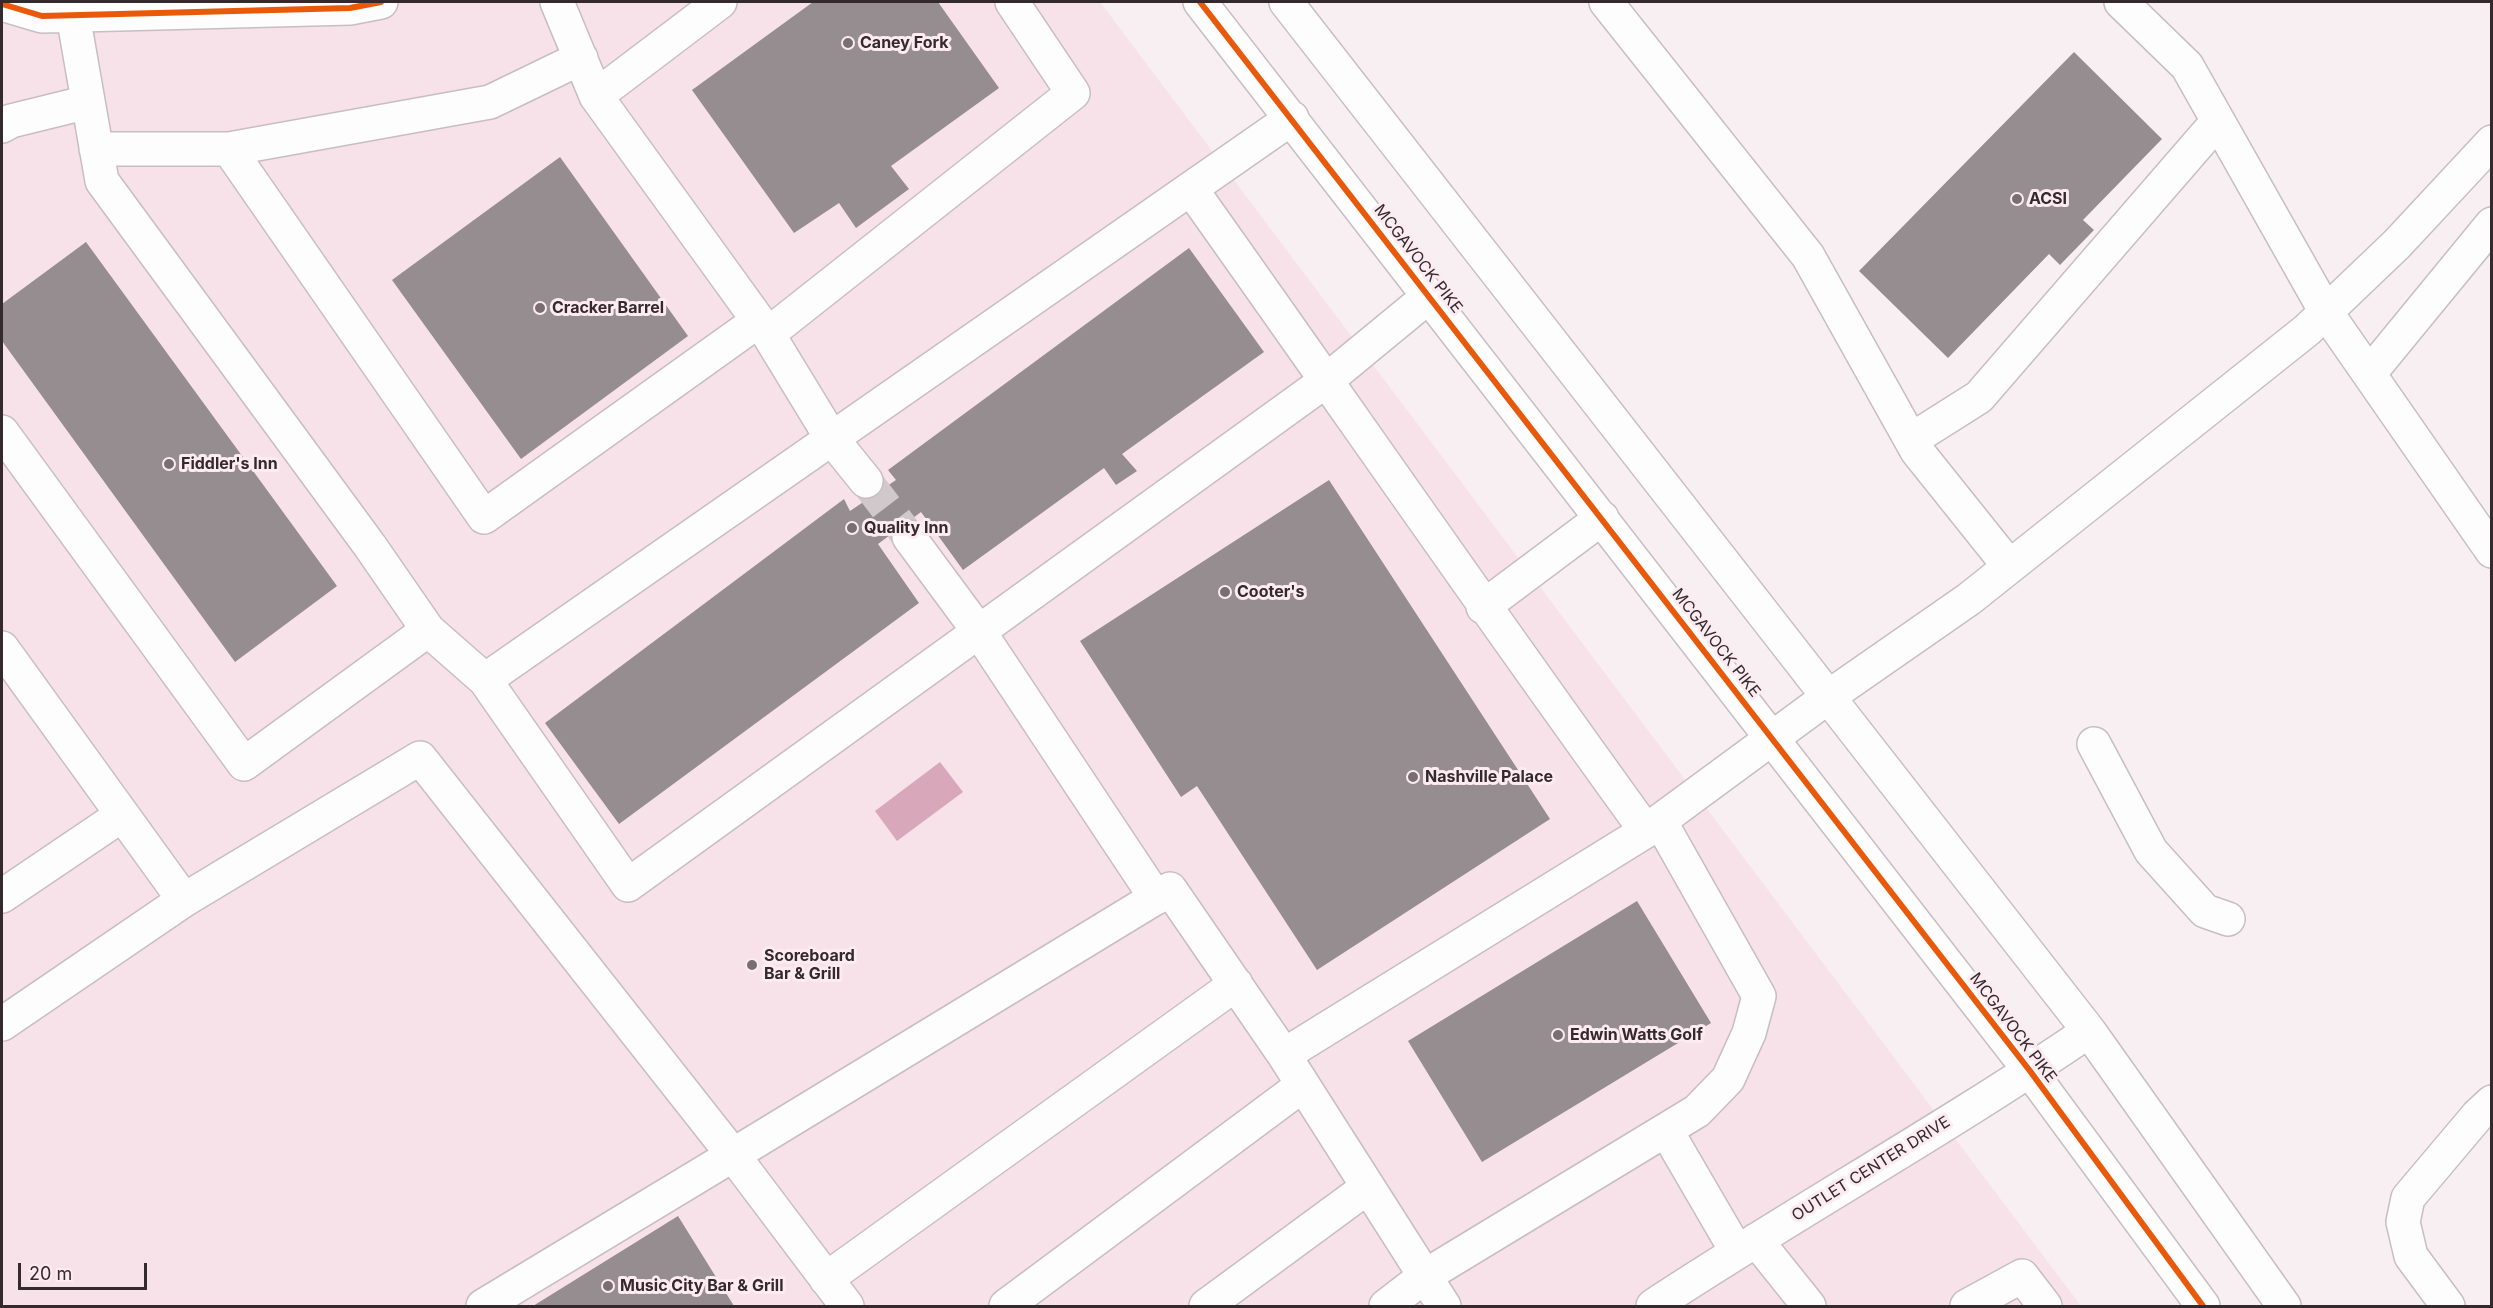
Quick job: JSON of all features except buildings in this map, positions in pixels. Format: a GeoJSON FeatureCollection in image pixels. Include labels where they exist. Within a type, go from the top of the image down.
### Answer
{"type":"FeatureCollection","features":[{"type":"Feature","properties":{"kind":"street"},"geometry":{"type":"LineString","coordinates":[[2,4],[42,16],[74,8],[350,8],[381,2]]}},
{"type":"Feature","properties":{"kind":"street"},"geometry":{"type":"LineString","coordinates":[[556,2],[596,96],[763,328],[832,439],[866,481]]}},
{"type":"Feature","properties":{"kind":"street"},"geometry":{"type":"LineString","coordinates":[[596,96],[720,2]]}},
{"type":"Feature","properties":{"kind":"street"},"geometry":{"type":"LineString","coordinates":[[229,149],[483,517],[763,328],[1073,93],[1012,2]]}},
{"type":"Feature","properties":{"kind":"street","name":"MCGAVOCK PIKE"},"geometry":{"type":"LineString","coordinates":[[1200,2],[2030,1071],[2203,1306]]}},
{"type":"Feature","properties":{"kind":"street"},"geometry":{"type":"LineString","coordinates":[[1286,2],[2089,1031],[2283,1306]]}},
{"type":"Feature","properties":{"kind":"street"},"geometry":{"type":"LineString","coordinates":[[1606,2],[1808,256],[1911,440],[2009,566]]}},
{"type":"Feature","properties":{"kind":"street"},"geometry":{"type":"LineString","coordinates":[[2121,2],[2187,66],[2326,312],[2492,551]]}},
{"type":"Feature","properties":{"kind":"street"},"geometry":{"type":"LineString","coordinates":[[74,8],[102,181],[363,536],[428,630],[484,680],[628,885],[980,633],[1327,380],[1429,296]]}},
{"type":"Feature","properties":{"kind":"street"},"geometry":{"type":"LineString","coordinates":[[96,149],[229,149],[490,102],[581,58]]}},
{"type":"Feature","properties":{"kind":"street"},"geometry":{"type":"LineString","coordinates":[[2,126],[10,121],[88,102]]}},
{"type":"Feature","properties":{"kind":"street"},"geometry":{"type":"LineString","coordinates":[[484,680],[1292,118]]}},
{"type":"Feature","properties":{"kind":"street"},"geometry":{"type":"LineString","coordinates":[[1911,440],[1979,397],[2218,121]]}},
{"type":"Feature","properties":{"kind":"street"},"geometry":{"type":"LineString","coordinates":[[1284,1055],[1653,826],[1828,697],[1969,599],[2326,312],[2397,244],[2492,142]]}},
{"type":"Feature","properties":{"kind":"street"},"geometry":{"type":"LineString","coordinates":[[1191,189],[1327,380],[1483,607],[1653,826],[1759,996],[1749,1033],[1728,1079],[1697,1111],[1425,1276],[1386,1306]]}},
{"type":"Feature","properties":{"kind":"street"},"geometry":{"type":"LineString","coordinates":[[2368,374],[2492,224]]}},
{"type":"Feature","properties":{"kind":"street"},"geometry":{"type":"LineString","coordinates":[[2,432],[244,764],[428,630]]}},
{"type":"Feature","properties":{"kind":"street"},"geometry":{"type":"LineString","coordinates":[[1483,607],[1602,518]]}},
{"type":"Feature","properties":{"kind":"street"},"geometry":{"type":"LineString","coordinates":[[909,537],[980,633],[1156,898]]}},
{"type":"Feature","properties":{"kind":"street"},"geometry":{"type":"LineString","coordinates":[[2,648],[184,900]]}},
{"type":"Feature","properties":{"kind":"street"},"geometry":{"type":"LineString","coordinates":[[2094,744],[2151,851],[2205,911],[2228,919]]}},
{"type":"Feature","properties":{"kind":"street"},"geometry":{"type":"LineString","coordinates":[[2,1024],[184,900],[420,758],[733,1155],[847,1306]]}},
{"type":"Feature","properties":{"kind":"street"},"geometry":{"type":"LineString","coordinates":[[2,896],[122,815]]}},
{"type":"Feature","properties":{"kind":"street"},"geometry":{"type":"LineString","coordinates":[[483,1306],[1170,889],[1284,1055],[1444,1306]]}},
{"type":"Feature","properties":{"kind":"street"},"geometry":{"type":"LineString","coordinates":[[826,1279],[1236,984]]}},
{"type":"Feature","properties":{"kind":"street","name":"OUTLET CENTER DRIVE"},"geometry":{"type":"LineString","coordinates":[[1653,1306],[2030,1071],[2089,1031]]}},
{"type":"Feature","properties":{"kind":"street"},"geometry":{"type":"LineString","coordinates":[[1006,1306],[1303,1085]]}},
{"type":"Feature","properties":{"kind":"street"},"geometry":{"type":"LineString","coordinates":[[2448,1306],[2411,1256],[2403,1222],[2409,1198],[2478,1115],[2492,1102]]}},
{"type":"Feature","properties":{"kind":"street"},"geometry":{"type":"LineString","coordinates":[[1666,1130],[1746,1246],[1809,1306]]}},
{"type":"Feature","properties":{"kind":"street"},"geometry":{"type":"LineString","coordinates":[[1206,1306],[1368,1187]]}},
{"type":"Feature","properties":{"kind":"street"},"geometry":{"type":"LineString","coordinates":[[1967,1306],[2022,1276],[2045,1306]]}},
{"type":"Feature","properties":{"kind":"shaded area"},"geometry":{"type":"Polygon","coordinates":[[[2,2],[1100,2],[2081,1306],[2,1306],[2,2]]]}},
{"type":"Feature","properties":{"kind":"shaded area"},"geometry":{"type":"Polygon","coordinates":[[[940,762],[963,792],[897,841],[875,811],[940,762]]]}},
{"type":"Feature","properties":{"kind":"tunnel"},"geometry":{"type":"LineString","coordinates":[[866,481],[909,537]]}},
{"type":"Feature","properties":{"kind":"cycle path"},"geometry":{"type":"LineString","coordinates":[[2,4],[42,16],[350,8],[381,2]]}},
{"type":"Feature","properties":{"kind":"cycle path"},"geometry":{"type":"LineString","coordinates":[[1200,2],[2030,1071],[2203,1306]]}},
{"type":"Feature","properties":{"kind":"place","name":"Caney Fork"},"geometry":{"type":"Point","coordinates":[848,43]}},
{"type":"Feature","properties":{"kind":"place","name":"ACSI"},"geometry":{"type":"Point","coordinates":[2017,199]}},
{"type":"Feature","properties":{"kind":"place","name":"Cracker Barrel"},"geometry":{"type":"Point","coordinates":[540,308]}},
{"type":"Feature","properties":{"kind":"place","name":"Fiddler's Inn"},"geometry":{"type":"Point","coordinates":[169,464]}},
{"type":"Feature","properties":{"kind":"place","name":"Quality Inn"},"geometry":{"type":"Point","coordinates":[852,528]}},
{"type":"Feature","properties":{"kind":"place","name":"Cooter's"},"geometry":{"type":"Point","coordinates":[1225,592]}},
{"type":"Feature","properties":{"kind":"place","name":"Nashville Palace"},"geometry":{"type":"Point","coordinates":[1413,777]}},
{"type":"Feature","properties":{"kind":"place","name":"Scoreboard Bar & Grill"},"geometry":{"type":"Point","coordinates":[752,965]}},
{"type":"Feature","properties":{"kind":"place","name":"Edwin Watts Golf"},"geometry":{"type":"Point","coordinates":[1558,1035]}},
{"type":"Feature","properties":{"kind":"place","name":"Music City Bar & Grill"},"geometry":{"type":"Point","coordinates":[608,1286]}}]}
